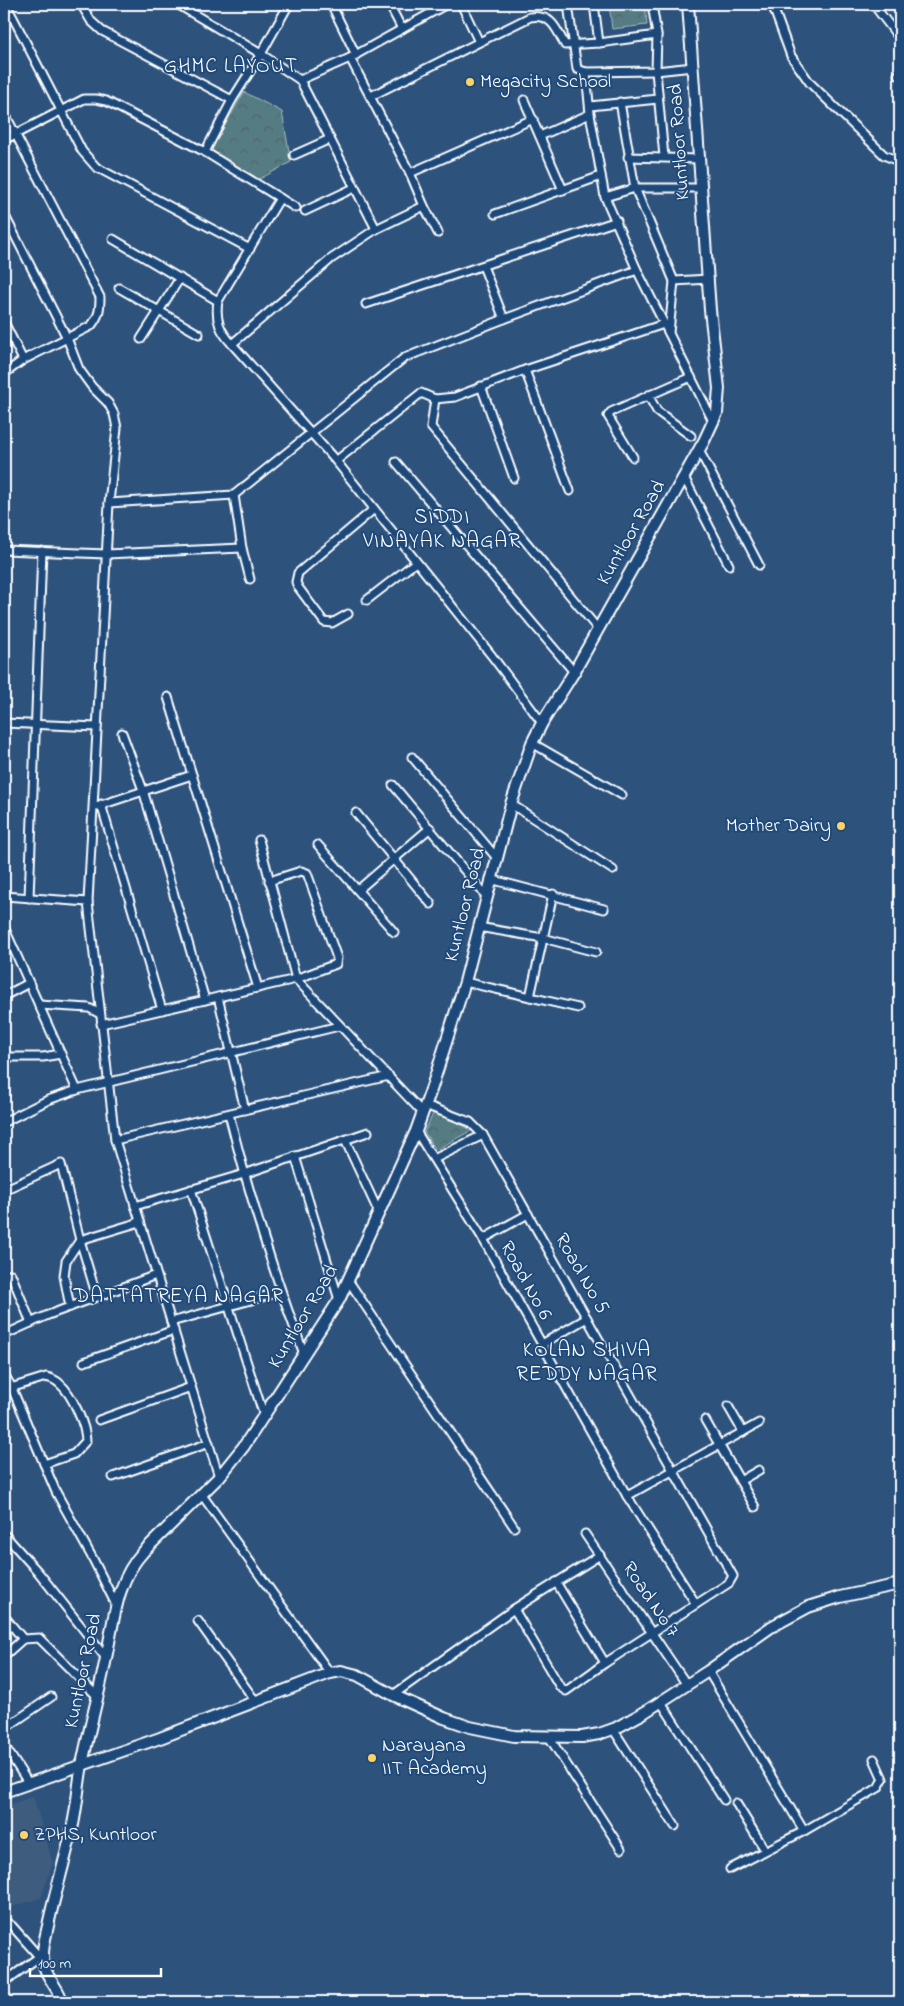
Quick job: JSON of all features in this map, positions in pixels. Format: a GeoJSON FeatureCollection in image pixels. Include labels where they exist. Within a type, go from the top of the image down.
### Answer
{"type":"FeatureCollection","features":[{"type":"Feature","properties":{"kind":"street"},"geometry":{"type":"LineString","coordinates":[[6,4],[82,151],[96,167],[250,249]]}},
{"type":"Feature","properties":{"kind":"street"},"geometry":{"type":"LineString","coordinates":[[82,4],[91,21],[102,31],[232,100]]}},
{"type":"Feature","properties":{"kind":"street"},"geometry":{"type":"LineString","coordinates":[[177,4],[262,54],[300,80],[376,229]]}},
{"type":"Feature","properties":{"kind":"street"},"geometry":{"type":"LineString","coordinates":[[205,152],[232,100],[262,54],[289,4]]}},
{"type":"Feature","properties":{"kind":"street"},"geometry":{"type":"LineString","coordinates":[[331,4],[371,96],[438,233]]}},
{"type":"Feature","properties":{"kind":"street"},"geometry":{"type":"LineString","coordinates":[[389,4],[402,29]]}},
{"type":"Feature","properties":{"kind":"street"},"geometry":{"type":"LineString","coordinates":[[300,80],[353,56],[447,4]]}},
{"type":"Feature","properties":{"kind":"street"},"geometry":{"type":"LineString","coordinates":[[461,4],[479,42]]}},
{"type":"Feature","properties":{"kind":"street"},"geometry":{"type":"LineString","coordinates":[[568,4],[577,70],[586,72],[656,71],[693,67]]}},
{"type":"Feature","properties":{"kind":"street"},"geometry":{"type":"LineString","coordinates":[[594,4],[599,43]]}},
{"type":"Feature","properties":{"kind":"street"},"geometry":{"type":"LineString","coordinates":[[652,4],[657,35],[656,71],[664,157]]}},
{"type":"Feature","properties":{"kind":"street","name":"Kuntloor Road"},"geometry":{"type":"LineString","coordinates":[[41,1959],[72,1827],[82,1765],[98,1697],[116,1605],[125,1578],[133,1562],[220,1478],[244,1446],[339,1300],[416,1131],[424,1109],[464,982],[511,804],[532,743],[684,477],[717,413],[719,388],[710,310],[688,4]]}},
{"type":"Feature","properties":{"kind":"street"},"geometry":{"type":"LineString","coordinates":[[773,4],[791,56],[810,83],[884,155],[900,162]]}},
{"type":"Feature","properties":{"kind":"street"},"geometry":{"type":"LineString","coordinates":[[873,4],[900,39]]}},
{"type":"Feature","properties":{"kind":"street"},"geometry":{"type":"LineString","coordinates":[[371,96],[530,17],[541,15],[549,19],[557,29],[565,45],[574,46],[657,35]]}},
{"type":"Feature","properties":{"kind":"street"},"geometry":{"type":"LineString","coordinates":[[586,72],[590,114],[605,197],[637,270],[713,421]]}},
{"type":"Feature","properties":{"kind":"street"},"geometry":{"type":"LineString","coordinates":[[4,140],[84,99],[106,101],[205,152],[296,208]]}},
{"type":"Feature","properties":{"kind":"street"},"geometry":{"type":"LineString","coordinates":[[590,106],[658,99]]}},
{"type":"Feature","properties":{"kind":"street"},"geometry":{"type":"LineString","coordinates":[[524,100],[563,190]]}},
{"type":"Feature","properties":{"kind":"street"},"geometry":{"type":"LineString","coordinates":[[620,102],[628,157],[635,188],[674,281],[669,334]]}},
{"type":"Feature","properties":{"kind":"street"},"geometry":{"type":"LineString","coordinates":[[4,112],[100,297],[98,316],[91,326],[22,360],[4,374]]}},
{"type":"Feature","properties":{"kind":"street"},"geometry":{"type":"LineString","coordinates":[[540,136],[590,114]]}},
{"type":"Feature","properties":{"kind":"street"},"geometry":{"type":"LineString","coordinates":[[410,173],[533,119]]}},
{"type":"Feature","properties":{"kind":"street"},"geometry":{"type":"LineString","coordinates":[[294,155],[330,139]]}},
{"type":"Feature","properties":{"kind":"street"},"geometry":{"type":"LineString","coordinates":[[628,157],[700,159]]}},
{"type":"Feature","properties":{"kind":"street"},"geometry":{"type":"LineString","coordinates":[[495,214],[601,176]]}},
{"type":"Feature","properties":{"kind":"street"},"geometry":{"type":"LineString","coordinates":[[305,211],[354,188]]}},
{"type":"Feature","properties":{"kind":"street"},"geometry":{"type":"LineString","coordinates":[[605,197],[635,188],[701,188]]}},
{"type":"Feature","properties":{"kind":"street"},"geometry":{"type":"LineString","coordinates":[[280,198],[218,301],[219,327],[336,461],[542,723]]}},
{"type":"Feature","properties":{"kind":"street"},"geometry":{"type":"LineString","coordinates":[[232,344],[331,259],[376,229],[424,206]]}},
{"type":"Feature","properties":{"kind":"street"},"geometry":{"type":"LineString","coordinates":[[4,214],[67,338],[79,369],[92,387],[108,403],[114,414],[117,428],[109,503],[88,902],[115,1140],[220,1478]]}},
{"type":"Feature","properties":{"kind":"street"},"geometry":{"type":"LineString","coordinates":[[366,304],[617,221]]}},
{"type":"Feature","properties":{"kind":"street"},"geometry":{"type":"LineString","coordinates":[[113,239],[218,301]]}},
{"type":"Feature","properties":{"kind":"street"},"geometry":{"type":"LineString","coordinates":[[483,266],[504,319]]}},
{"type":"Feature","properties":{"kind":"street"},"geometry":{"type":"LineString","coordinates":[[109,503],[234,495],[404,358],[637,270]]}},
{"type":"Feature","properties":{"kind":"street"},"geometry":{"type":"LineString","coordinates":[[140,339],[180,278]]}},
{"type":"Feature","properties":{"kind":"street"},"geometry":{"type":"LineString","coordinates":[[674,281],[709,279]]}},
{"type":"Feature","properties":{"kind":"street"},"geometry":{"type":"LineString","coordinates":[[119,288],[199,334]]}},
{"type":"Feature","properties":{"kind":"street"},"geometry":{"type":"LineString","coordinates":[[4,322],[22,360]]}},
{"type":"Feature","properties":{"kind":"street"},"geometry":{"type":"LineString","coordinates":[[336,461],[421,393],[435,399],[454,397],[525,370],[664,324]]}},
{"type":"Feature","properties":{"kind":"street"},"geometry":{"type":"LineString","coordinates":[[525,370],[570,491]]}},
{"type":"Feature","properties":{"kind":"street"},"geometry":{"type":"LineString","coordinates":[[632,457],[608,416],[611,412],[691,378]]}},
{"type":"Feature","properties":{"kind":"street"},"geometry":{"type":"LineString","coordinates":[[481,386],[514,478]]}},
{"type":"Feature","properties":{"kind":"street"},"geometry":{"type":"LineString","coordinates":[[648,396],[656,411],[691,436]]}},
{"type":"Feature","properties":{"kind":"street"},"geometry":{"type":"LineString","coordinates":[[435,399],[431,427],[598,628]]}},
{"type":"Feature","properties":{"kind":"street"},"geometry":{"type":"LineString","coordinates":[[699,450],[759,565]]}},
{"type":"Feature","properties":{"kind":"street"},"geometry":{"type":"LineString","coordinates":[[396,462],[574,672]]}},
{"type":"Feature","properties":{"kind":"street"},"geometry":{"type":"LineString","coordinates":[[684,477],[729,565]]}},
{"type":"Feature","properties":{"kind":"street"},"geometry":{"type":"LineString","coordinates":[[234,495],[242,548],[250,579]]}},
{"type":"Feature","properties":{"kind":"street"},"geometry":{"type":"LineString","coordinates":[[348,614],[332,624],[324,622],[296,582],[298,574],[374,509]]}},
{"type":"Feature","properties":{"kind":"street"},"geometry":{"type":"LineString","coordinates":[[4,550],[106,554],[242,548]]}},
{"type":"Feature","properties":{"kind":"street"},"geometry":{"type":"LineString","coordinates":[[29,898],[42,551]]}},
{"type":"Feature","properties":{"kind":"street"},"geometry":{"type":"LineString","coordinates":[[366,600],[416,562]]}},
{"type":"Feature","properties":{"kind":"street"},"geometry":{"type":"LineString","coordinates":[[168,697],[258,988]]}},
{"type":"Feature","properties":{"kind":"street"},"geometry":{"type":"LineString","coordinates":[[4,723],[97,727]]}},
{"type":"Feature","properties":{"kind":"street"},"geometry":{"type":"LineString","coordinates":[[122,733],[143,790],[205,1000]]}},
{"type":"Feature","properties":{"kind":"street"},"geometry":{"type":"LineString","coordinates":[[532,743],[622,795]]}},
{"type":"Feature","properties":{"kind":"street"},"geometry":{"type":"LineString","coordinates":[[412,757],[496,857]]}},
{"type":"Feature","properties":{"kind":"street"},"geometry":{"type":"LineString","coordinates":[[93,808],[100,804],[192,775]]}},
{"type":"Feature","properties":{"kind":"street"},"geometry":{"type":"LineString","coordinates":[[393,785],[486,896]]}},
{"type":"Feature","properties":{"kind":"street"},"geometry":{"type":"LineString","coordinates":[[100,804],[162,1010]]}},
{"type":"Feature","properties":{"kind":"street"},"geometry":{"type":"LineString","coordinates":[[511,804],[613,870]]}},
{"type":"Feature","properties":{"kind":"street"},"geometry":{"type":"LineString","coordinates":[[356,813],[431,904]]}},
{"type":"Feature","properties":{"kind":"street"},"geometry":{"type":"LineString","coordinates":[[358,890],[430,828]]}},
{"type":"Feature","properties":{"kind":"street"},"geometry":{"type":"LineString","coordinates":[[259,840],[296,979],[339,1026],[424,1109]]}},
{"type":"Feature","properties":{"kind":"street"},"geometry":{"type":"LineString","coordinates":[[318,845],[394,932]]}},
{"type":"Feature","properties":{"kind":"street"},"geometry":{"type":"LineString","coordinates":[[102,1024],[296,979],[336,964],[337,958],[307,873],[301,871],[270,881]]}},
{"type":"Feature","properties":{"kind":"street"},"geometry":{"type":"LineString","coordinates":[[490,879],[553,894],[604,909]]}},
{"type":"Feature","properties":{"kind":"street"},"geometry":{"type":"LineString","coordinates":[[530,997],[553,894]]}},
{"type":"Feature","properties":{"kind":"street"},"geometry":{"type":"LineString","coordinates":[[4,896],[88,902]]}},
{"type":"Feature","properties":{"kind":"street"},"geometry":{"type":"LineString","coordinates":[[478,926],[543,938],[596,952]]}},
{"type":"Feature","properties":{"kind":"street"},"geometry":{"type":"LineString","coordinates":[[4,927],[77,1090]]}},
{"type":"Feature","properties":{"kind":"street"},"geometry":{"type":"LineString","coordinates":[[464,982],[578,1008]]}},
{"type":"Feature","properties":{"kind":"street"},"geometry":{"type":"LineString","coordinates":[[4,996],[29,983]]}},
{"type":"Feature","properties":{"kind":"street"},"geometry":{"type":"LineString","coordinates":[[218,998],[244,1110]]}},
{"type":"Feature","properties":{"kind":"street"},"geometry":{"type":"LineString","coordinates":[[39,1005],[89,1008],[100,1014]]}},
{"type":"Feature","properties":{"kind":"street"},"geometry":{"type":"LineString","coordinates":[[4,1122],[48,1100],[77,1090],[339,1026]]}},
{"type":"Feature","properties":{"kind":"street"},"geometry":{"type":"LineString","coordinates":[[4,1059],[11,1056],[43,1057],[61,1054]]}},
{"type":"Feature","properties":{"kind":"street"},"geometry":{"type":"LineString","coordinates":[[115,1140],[389,1076]]}},
{"type":"Feature","properties":{"kind":"street","name":"Road No 5"},"geometry":{"type":"LineString","coordinates":[[424,1109],[470,1122],[483,1135],[733,1576],[729,1583],[696,1604]]}},
{"type":"Feature","properties":{"kind":"street"},"geometry":{"type":"LineString","coordinates":[[229,1114],[244,1174],[280,1292],[304,1354]]}},
{"type":"Feature","properties":{"kind":"street","name":"Road No 6"},"geometry":{"type":"LineString","coordinates":[[416,1131],[483,1239],[627,1496],[696,1604]]}},
{"type":"Feature","properties":{"kind":"street"},"geometry":{"type":"LineString","coordinates":[[135,1206],[244,1174],[368,1132]]}},
{"type":"Feature","properties":{"kind":"street"},"geometry":{"type":"LineString","coordinates":[[434,1160],[483,1135]]}},
{"type":"Feature","properties":{"kind":"street"},"geometry":{"type":"LineString","coordinates":[[346,1140],[378,1213]]}},
{"type":"Feature","properties":{"kind":"street"},"geometry":{"type":"LineString","coordinates":[[295,1156],[339,1300]]}},
{"type":"Feature","properties":{"kind":"street"},"geometry":{"type":"LineString","coordinates":[[4,1190],[61,1164],[80,1240],[97,1297]]}},
{"type":"Feature","properties":{"kind":"street"},"geometry":{"type":"LineString","coordinates":[[191,1189],[264,1416]]}},
{"type":"Feature","properties":{"kind":"street"},"geometry":{"type":"LineString","coordinates":[[483,1239],[528,1214]]}},
{"type":"Feature","properties":{"kind":"street"},"geometry":{"type":"LineString","coordinates":[[70,1307],[64,1276],[66,1261],[80,1240],[140,1222]]}},
{"type":"Feature","properties":{"kind":"street"},"geometry":{"type":"LineString","coordinates":[[11,1274],[31,1323]]}},
{"type":"Feature","properties":{"kind":"street"},"geometry":{"type":"LineString","coordinates":[[4,1335],[70,1307],[156,1275]]}},
{"type":"Feature","properties":{"kind":"street"},"geometry":{"type":"LineString","coordinates":[[348,1280],[514,1527]]}},
{"type":"Feature","properties":{"kind":"street"},"geometry":{"type":"LineString","coordinates":[[171,1322],[280,1292]]}},
{"type":"Feature","properties":{"kind":"street"},"geometry":{"type":"LineString","coordinates":[[542,1344],[587,1318]]}},
{"type":"Feature","properties":{"kind":"street"},"geometry":{"type":"LineString","coordinates":[[84,1362],[174,1330]]}},
{"type":"Feature","properties":{"kind":"street"},"geometry":{"type":"LineString","coordinates":[[4,1374],[7,1388],[56,1492],[116,1605]]}},
{"type":"Feature","properties":{"kind":"street"},"geometry":{"type":"LineString","coordinates":[[7,1388],[46,1377],[61,1384],[74,1405],[86,1432],[86,1441],[74,1454],[44,1464]]}},
{"type":"Feature","properties":{"kind":"street"},"geometry":{"type":"LineString","coordinates":[[99,1420],[192,1387]]}},
{"type":"Feature","properties":{"kind":"street"},"geometry":{"type":"LineString","coordinates":[[728,1406],[743,1432]]}},
{"type":"Feature","properties":{"kind":"street"},"geometry":{"type":"LineString","coordinates":[[705,1420],[755,1507]]}},
{"type":"Feature","properties":{"kind":"street"},"geometry":{"type":"LineString","coordinates":[[627,1496],[759,1423]]}},
{"type":"Feature","properties":{"kind":"street"},"geometry":{"type":"LineString","coordinates":[[112,1477],[209,1443]]}},
{"type":"Feature","properties":{"kind":"street"},"geometry":{"type":"LineString","coordinates":[[740,1481],[759,1470]]}},
{"type":"Feature","properties":{"kind":"street"},"geometry":{"type":"LineString","coordinates":[[202,1495],[330,1673]]}},
{"type":"Feature","properties":{"kind":"street"},"geometry":{"type":"LineString","coordinates":[[4,1534],[39,1574],[106,1658]]}},
{"type":"Feature","properties":{"kind":"street","name":"Road No 7"},"geometry":{"type":"LineString","coordinates":[[585,1534],[687,1685]]}},
{"type":"Feature","properties":{"kind":"street"},"geometry":{"type":"LineString","coordinates":[[393,1695],[514,1610],[600,1555]]}},
{"type":"Feature","properties":{"kind":"street"},"geometry":{"type":"LineString","coordinates":[[556,1582],[605,1663]]}},
{"type":"Feature","properties":{"kind":"street"},"geometry":{"type":"LineString","coordinates":[[4,1792],[160,1738],[330,1673],[341,1672],[357,1675],[393,1695],[444,1718],[470,1727],[514,1736],[582,1737],[613,1729],[661,1702],[771,1627],[808,1607],[840,1596],[900,1584]]}},
{"type":"Feature","properties":{"kind":"street"},"geometry":{"type":"LineString","coordinates":[[514,1610],[562,1689],[568,1690],[605,1663],[696,1604]]}},
{"type":"Feature","properties":{"kind":"street"},"geometry":{"type":"LineString","coordinates":[[4,1616],[24,1639]]}},
{"type":"Feature","properties":{"kind":"street"},"geometry":{"type":"LineString","coordinates":[[198,1621],[256,1702]]}},
{"type":"Feature","properties":{"kind":"street"},"geometry":{"type":"LineString","coordinates":[[4,1656],[24,1639],[39,1638],[98,1697]]}},
{"type":"Feature","properties":{"kind":"street"},"geometry":{"type":"LineString","coordinates":[[708,1671],[804,1831]]}},
{"type":"Feature","properties":{"kind":"street"},"geometry":{"type":"LineString","coordinates":[[4,1730],[51,1697]]}},
{"type":"Feature","properties":{"kind":"street"},"geometry":{"type":"LineString","coordinates":[[661,1702],[724,1800]]}},
{"type":"Feature","properties":{"kind":"street"},"geometry":{"type":"LineString","coordinates":[[613,1729],[675,1826]]}},
{"type":"Feature","properties":{"kind":"street"},"geometry":{"type":"LineString","coordinates":[[549,1737],[622,1849]]}},
{"type":"Feature","properties":{"kind":"street"},"geometry":{"type":"LineString","coordinates":[[4,1745],[29,1784]]}},
{"type":"Feature","properties":{"kind":"street"},"geometry":{"type":"LineString","coordinates":[[730,1869],[804,1831],[878,1788],[883,1779],[874,1760]]}},
{"type":"Feature","properties":{"kind":"street"},"geometry":{"type":"LineString","coordinates":[[736,1802],[765,1850]]}},
{"type":"Feature","properties":{"kind":"street"},"geometry":{"type":"LineString","coordinates":[[4,1921],[12,1926],[41,1959],[51,1982],[64,2001]]}},
{"type":"Feature","properties":{"kind":"street"},"geometry":{"type":"LineString","coordinates":[[4,1982],[41,1959]]}},
{"type":"Feature","properties":{"kind":"shaded area","name":"ZPHS, Kuntloor"},"geometry":{"type":"Polygon","coordinates":[[[33,1796],[53,1863],[41,1898],[4,1909],[4,1807],[33,1796]]]}},
{"type":"Feature","properties":{"kind":"green space"},"geometry":{"type":"Polygon","coordinates":[[[609,4],[645,4],[647,25],[612,29],[609,4]]]}},
{"type":"Feature","properties":{"kind":"green space"},"geometry":{"type":"Polygon","coordinates":[[[244,92],[282,112],[291,162],[254,182],[211,150],[244,92]]]}},
{"type":"Feature","properties":{"kind":"green space"},"geometry":{"type":"Polygon","coordinates":[[[434,1112],[472,1130],[436,1150],[424,1132],[434,1112]]]}},
{"type":"Feature","properties":{"kind":"place","name":"Megacity School"},"geometry":{"type":"Point","coordinates":[470,82]}},
{"type":"Feature","properties":{"kind":"place","name":"Mother Dairy"},"geometry":{"type":"Point","coordinates":[841,826]}},
{"type":"Feature","properties":{"kind":"place","name":"Narayana IIT Academy"},"geometry":{"type":"Point","coordinates":[372,1758]}},
{"type":"Feature","properties":{"kind":"place","name":"ZPHS, Kuntloor"},"geometry":{"type":"Point","coordinates":[24,1835]}},
{"type":"Feature","properties":{"kind":"district","name":"GHMC LAYOUT"},"geometry":{"type":"Point","coordinates":[231,67]}},
{"type":"Feature","properties":{"kind":"district","name":"SIDDI VINAYAK NAGAR"},"geometry":{"type":"Point","coordinates":[442,530]}},
{"type":"Feature","properties":{"kind":"district","name":"DATTATREYA NAGAR"},"geometry":{"type":"Point","coordinates":[179,1297]}},
{"type":"Feature","properties":{"kind":"district","name":"KOLAN SHIVA REDDY NAGAR"},"geometry":{"type":"Point","coordinates":[587,1363]}}]}
